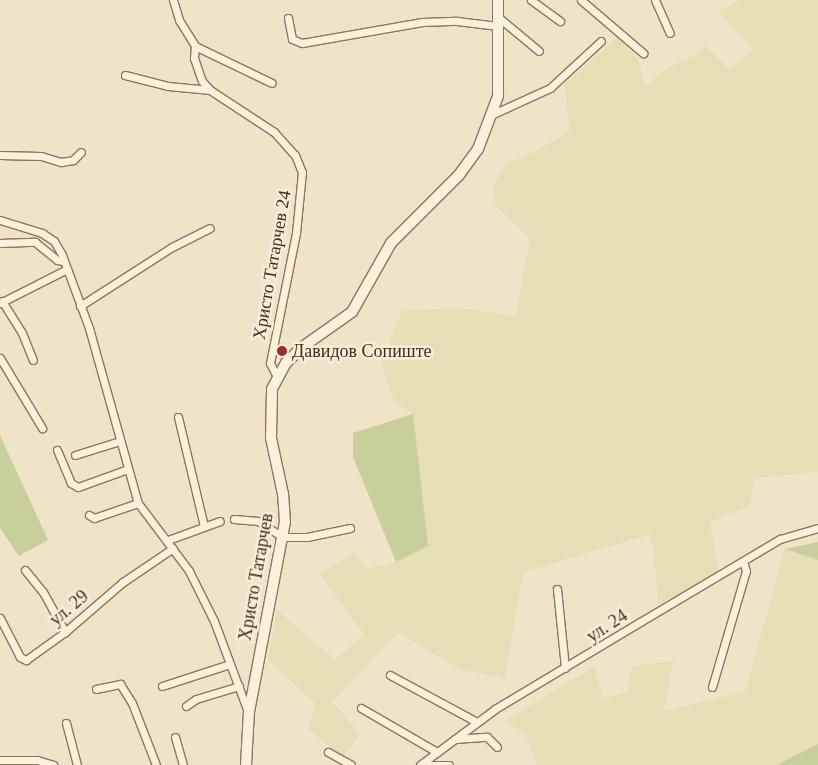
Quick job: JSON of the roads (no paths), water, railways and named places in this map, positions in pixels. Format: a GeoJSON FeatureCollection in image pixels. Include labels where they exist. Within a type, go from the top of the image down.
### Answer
{"type":"FeatureCollection","features":[{"type":"Feature","properties":{"kind":"main road","name":"Христо Татарчев"},"geometry":{"type":"LineString","coordinates":[[246,765],[249,712],[283,536],[285,510],[270,438],[269,413],[276,377],[301,348],[352,312],[391,243],[469,164],[493,114],[498,96],[498,0]]}},
{"type":"Feature","properties":{"kind":"street","name":"Христо Татарчев 24"},"geometry":{"type":"LineString","coordinates":[[173,0],[179,20],[195,46],[199,74],[210,90],[274,132],[295,155],[302,172],[296,233],[270,363],[276,377]]}},
{"type":"Feature","properties":{"kind":"street"},"geometry":{"type":"LineString","coordinates":[[531,0],[560,21]]}},
{"type":"Feature","properties":{"kind":"street"},"geometry":{"type":"LineString","coordinates":[[581,0],[643,53]]}},
{"type":"Feature","properties":{"kind":"street"},"geometry":{"type":"LineString","coordinates":[[655,0],[670,32]]}},
{"type":"Feature","properties":{"kind":"street"},"geometry":{"type":"LineString","coordinates":[[288,18],[292,39],[302,43],[422,22],[457,20],[498,22],[539,51]]}},
{"type":"Feature","properties":{"kind":"street"},"geometry":{"type":"LineString","coordinates":[[493,114],[550,88],[601,41]]}},
{"type":"Feature","properties":{"kind":"street"},"geometry":{"type":"LineString","coordinates":[[195,46],[272,83]]}},
{"type":"Feature","properties":{"kind":"street"},"geometry":{"type":"LineString","coordinates":[[125,75],[168,86],[210,90]]}},
{"type":"Feature","properties":{"kind":"street"},"geometry":{"type":"LineString","coordinates":[[0,155],[41,156],[62,162],[73,160],[81,152]]}},
{"type":"Feature","properties":{"kind":"street"},"geometry":{"type":"LineString","coordinates":[[0,220],[31,228],[50,238],[64,261],[80,306],[138,503],[151,524],[168,540],[194,579],[249,712]]}},
{"type":"Feature","properties":{"kind":"street"},"geometry":{"type":"LineString","coordinates":[[80,306],[166,250],[210,228]]}},
{"type":"Feature","properties":{"kind":"street"},"geometry":{"type":"LineString","coordinates":[[0,243],[35,242],[57,260],[64,261]]}},
{"type":"Feature","properties":{"kind":"street"},"geometry":{"type":"LineString","coordinates":[[33,360],[22,334],[1,302],[67,269]]}},
{"type":"Feature","properties":{"kind":"street"},"geometry":{"type":"LineString","coordinates":[[0,358],[42,428]]}},
{"type":"Feature","properties":{"kind":"street"},"geometry":{"type":"LineString","coordinates":[[178,417],[204,526]]}},
{"type":"Feature","properties":{"kind":"street"},"geometry":{"type":"LineString","coordinates":[[74,455],[120,441]]}},
{"type":"Feature","properties":{"kind":"street"},"geometry":{"type":"LineString","coordinates":[[57,450],[71,483],[78,487],[128,468]]}},
{"type":"Feature","properties":{"kind":"street"},"geometry":{"type":"LineString","coordinates":[[89,515],[94,518],[138,503]]}},
{"type":"Feature","properties":{"kind":"street"},"geometry":{"type":"LineString","coordinates":[[234,519],[258,520],[283,536],[307,537],[350,528]]}},
{"type":"Feature","properties":{"kind":"street"},"geometry":{"type":"LineString","coordinates":[[168,540],[220,521]]}},
{"type":"Feature","properties":{"kind":"street","name":"ул. 24"},"geometry":{"type":"LineString","coordinates":[[420,765],[477,722],[743,561],[780,539],[818,528]]}},
{"type":"Feature","properties":{"kind":"street","name":"ул. 29"},"geometry":{"type":"LineString","coordinates":[[0,618],[22,660],[30,658],[65,632],[123,582],[173,548]]}},
{"type":"Feature","properties":{"kind":"street"},"geometry":{"type":"LineString","coordinates":[[712,687],[746,571],[743,561]]}},
{"type":"Feature","properties":{"kind":"street"},"geometry":{"type":"LineString","coordinates":[[25,570],[43,592],[65,632]]}},
{"type":"Feature","properties":{"kind":"street"},"geometry":{"type":"LineString","coordinates":[[556,589],[565,668]]}},
{"type":"Feature","properties":{"kind":"street"},"geometry":{"type":"LineString","coordinates":[[162,686],[230,664]]}},
{"type":"Feature","properties":{"kind":"street"},"geometry":{"type":"LineString","coordinates":[[390,675],[477,722]]}},
{"type":"Feature","properties":{"kind":"street"},"geometry":{"type":"LineString","coordinates":[[96,688],[120,684],[132,703],[156,765]]}},
{"type":"Feature","properties":{"kind":"street"},"geometry":{"type":"LineString","coordinates":[[186,706],[196,699],[239,686]]}},
{"type":"Feature","properties":{"kind":"street"},"geometry":{"type":"LineString","coordinates":[[361,708],[437,752]]}},
{"type":"Feature","properties":{"kind":"street"},"geometry":{"type":"LineString","coordinates":[[66,723],[77,765]]}},
{"type":"Feature","properties":{"kind":"street"},"geometry":{"type":"LineString","coordinates":[[452,739],[487,736],[497,747]]}},
{"type":"Feature","properties":{"kind":"street"},"geometry":{"type":"LineString","coordinates":[[175,737],[183,765]]}},
{"type":"Feature","properties":{"kind":"street"},"geometry":{"type":"LineString","coordinates":[[328,752],[351,765]]}},
{"type":"Feature","properties":{"kind":"street"},"geometry":{"type":"LineString","coordinates":[[0,760],[53,765]]}},
{"type":"Feature","properties":{"kind":"street"},"geometry":{"type":"LineString","coordinates":[[429,765],[449,765]]}},
{"type":"Feature","properties":{"kind":"place","name":"Давидов Сопиште"},"geometry":{"type":"Point","coordinates":[282,351]}}]}
